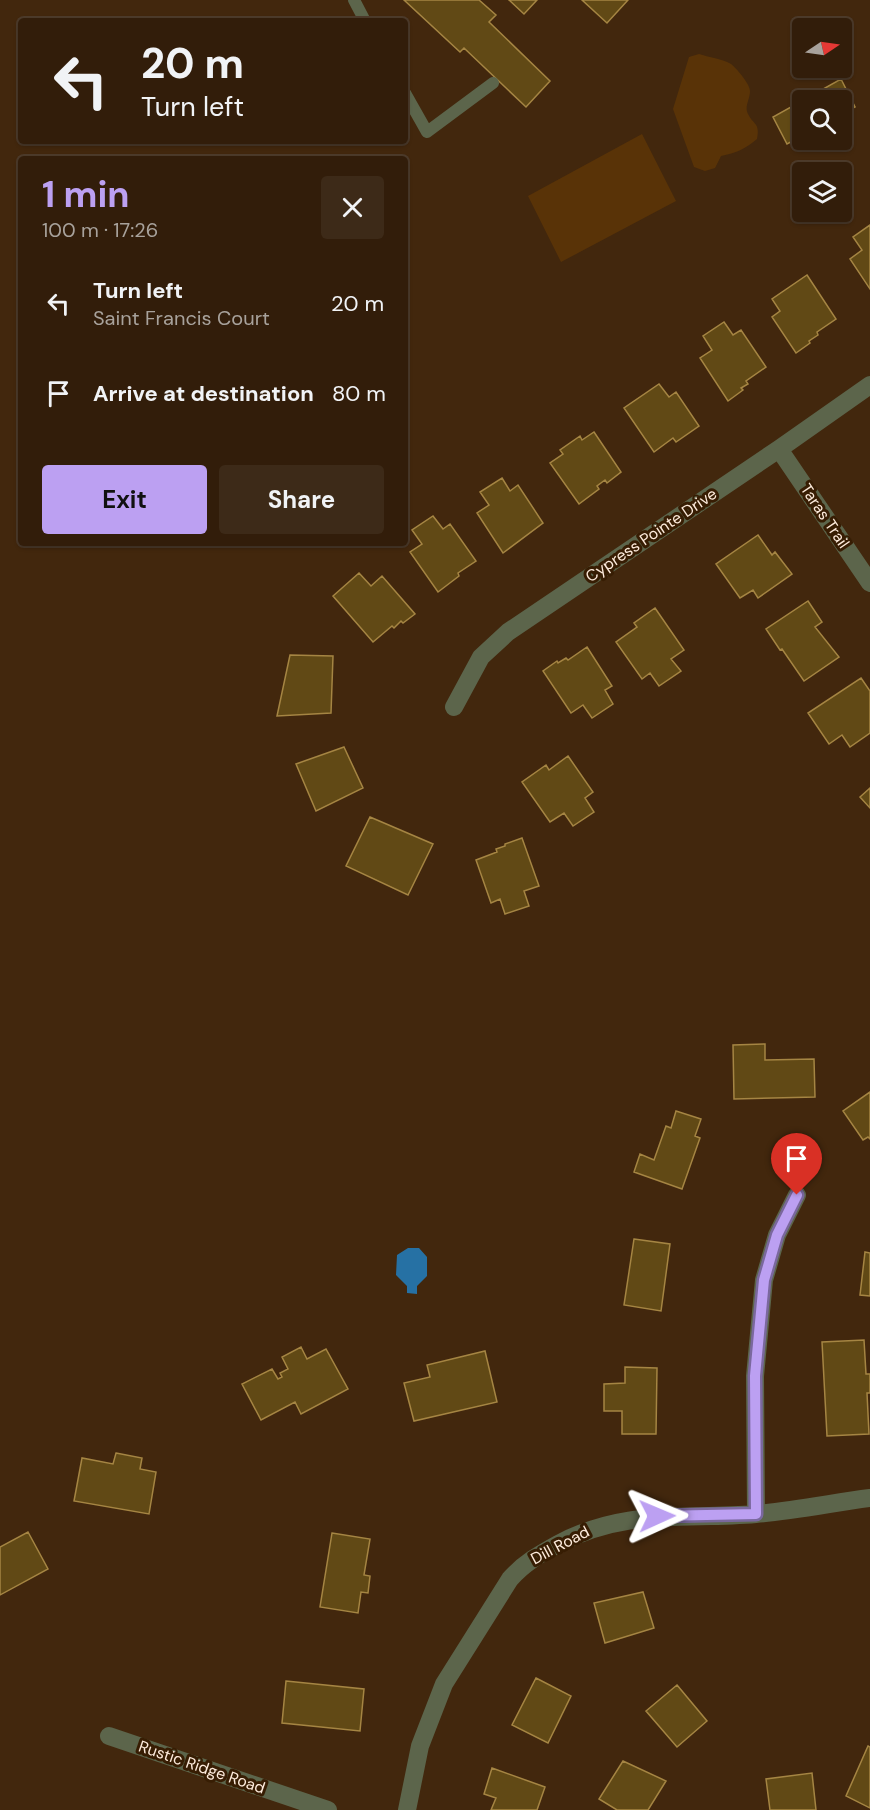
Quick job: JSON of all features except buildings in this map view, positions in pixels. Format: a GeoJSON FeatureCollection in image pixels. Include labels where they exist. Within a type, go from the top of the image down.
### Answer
{"type":"FeatureCollection","features":[{"type":"Feature","properties":{"kind":"street","name":"Cypress Pointe Drive"},"geometry":{"type":"LineString","coordinates":[[454,707],[481,657],[507,632],[870,385]]}},
{"type":"Feature","properties":{"kind":"street","name":"Taras Trail"},"geometry":{"type":"LineString","coordinates":[[779,449],[870,583]]}},
{"type":"Feature","properties":{"kind":"street"},"geometry":{"type":"LineString","coordinates":[[756,1514],[755,1376],[764,1280],[777,1235],[797,1195]]}},
{"type":"Feature","properties":{"kind":"street","name":"Dill Road"},"geometry":{"type":"LineString","coordinates":[[407,1810],[420,1746],[444,1684],[510,1579],[522,1566],[578,1533],[599,1526],[657,1516],[756,1514],[870,1498]]}},
{"type":"Feature","properties":{"kind":"street","name":"Rustic Ridge Road"},"geometry":{"type":"LineString","coordinates":[[109,1736],[328,1810]]}},
{"type":"Feature","properties":{"kind":"lane"},"geometry":{"type":"LineString","coordinates":[[354,0],[363,18]]}},
{"type":"Feature","properties":{"kind":"lane"},"geometry":{"type":"LineString","coordinates":[[408,98],[427,132],[493,83]]}},
{"type":"Feature","properties":{"kind":"shaded area"},"geometry":{"type":"Polygon","coordinates":[[[699,54],[728,62],[743,77],[750,91],[747,111],[758,130],[757,139],[740,150],[721,156],[715,168],[705,171],[694,167],[673,109],[689,57],[699,54]]]}},
{"type":"Feature","properties":{"kind":"shaded area"},"geometry":{"type":"Polygon","coordinates":[[[642,134],[676,201],[561,262],[528,196],[642,134]]]}},
{"type":"Feature","properties":{"kind":"water"},"geometry":{"type":"Polygon","coordinates":[[[408,1248],[419,1248],[427,1257],[427,1276],[417,1286],[417,1294],[407,1293],[407,1286],[396,1275],[397,1255],[408,1248]]]}},
{"type":"Feature","properties":{"kind":"route"},"geometry":{"type":"LineString","coordinates":[[657,1516],[756,1514],[755,1376],[764,1280],[777,1235],[797,1195]]}}]}
